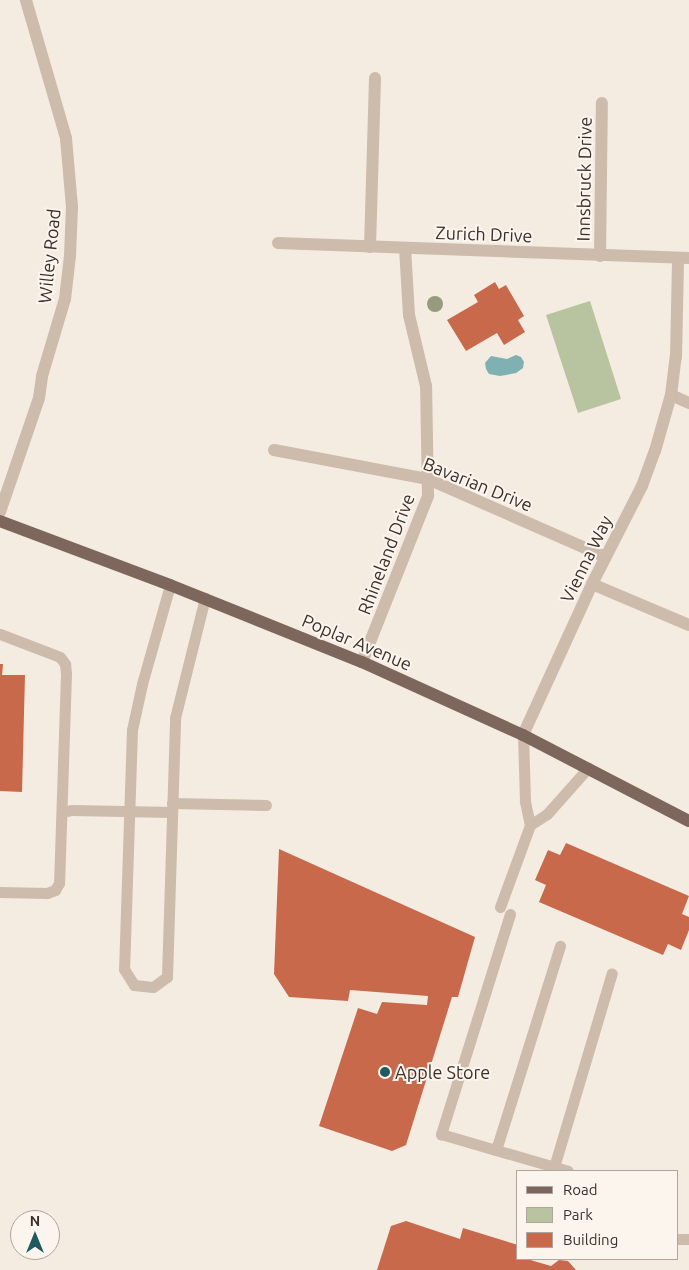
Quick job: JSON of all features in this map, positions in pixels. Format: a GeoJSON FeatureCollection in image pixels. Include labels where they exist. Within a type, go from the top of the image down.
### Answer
{"type":"FeatureCollection","features":[{"type":"Feature","properties":{"kind":"main road","name":"Poplar Avenue"},"geometry":{"type":"LineString","coordinates":[[0,521],[204,598],[362,662],[524,734],[689,822]]}},
{"type":"Feature","properties":{"kind":"street","name":"Willey Road"},"geometry":{"type":"LineString","coordinates":[[0,512],[38,398],[42,376],[65,298],[70,256],[72,207],[66,138],[26,0]]}},
{"type":"Feature","properties":{"kind":"street"},"geometry":{"type":"LineString","coordinates":[[370,247],[376,78]]}},
{"type":"Feature","properties":{"kind":"street","name":"Innsbruck Drive"},"geometry":{"type":"LineString","coordinates":[[600,256],[602,102]]}},
{"type":"Feature","properties":{"kind":"street","name":"Zurich Drive"},"geometry":{"type":"LineString","coordinates":[[278,243],[684,258]]}},
{"type":"Feature","properties":{"kind":"street","name":"Rhineland Drive"},"geometry":{"type":"LineString","coordinates":[[362,662],[419,524],[428,496],[426,386],[409,315],[405,248]]}},
{"type":"Feature","properties":{"kind":"street","name":"Vienna Way"},"geometry":{"type":"LineString","coordinates":[[524,734],[592,584],[642,486],[655,452],[671,395],[684,258]]}},
{"type":"Feature","properties":{"kind":"street"},"geometry":{"type":"LineString","coordinates":[[671,395],[689,403]]}},
{"type":"Feature","properties":{"kind":"street","name":"Bavarian Drive"},"geometry":{"type":"LineString","coordinates":[[274,450],[428,479],[606,556]]}},
{"type":"Feature","properties":{"kind":"street"},"geometry":{"type":"LineString","coordinates":[[592,584],[689,625]]}},
{"type":"Feature","properties":{"kind":"lane"},"geometry":{"type":"LineString","coordinates":[[170,585],[142,684],[132,730],[124,969],[134,985],[153,987],[167,977],[175,718],[204,598]]}},
{"type":"Feature","properties":{"kind":"lane"},"geometry":{"type":"LineString","coordinates":[[0,634],[60,657],[66,664],[63,812],[60,821],[59,883],[55,890],[47,893],[0,892]]}},
{"type":"Feature","properties":{"kind":"lane"},"geometry":{"type":"LineString","coordinates":[[500,907],[530,826],[525,801],[524,734]]}},
{"type":"Feature","properties":{"kind":"lane"},"geometry":{"type":"LineString","coordinates":[[530,826],[547,814],[588,768]]}},
{"type":"Feature","properties":{"kind":"lane"},"geometry":{"type":"LineString","coordinates":[[63,812],[266,805]]}},
{"type":"Feature","properties":{"kind":"lane"},"geometry":{"type":"LineString","coordinates":[[510,914],[441,1134],[564,1170]]}},
{"type":"Feature","properties":{"kind":"lane"},"geometry":{"type":"LineString","coordinates":[[496,1150],[560,946]]}},
{"type":"Feature","properties":{"kind":"lane"},"geometry":{"type":"LineString","coordinates":[[554,1167],[612,973]]}},
{"type":"Feature","properties":{"kind":"green space"},"geometry":{"type":"Polygon","coordinates":[[[590,301],[621,399],[578,413],[546,315],[590,301]]]}},
{"type":"Feature","properties":{"kind":"water"},"geometry":{"type":"Polygon","coordinates":[[[516,355],[521,357],[524,362],[523,368],[516,373],[500,376],[489,374],[486,369],[485,363],[491,356],[507,359],[516,355]]]}},
{"type":"Feature","properties":{"kind":"building"},"geometry":{"type":"Polygon","coordinates":[[[495,282],[499,289],[506,285],[524,316],[518,320],[525,332],[504,345],[497,333],[466,351],[447,320],[478,302],[474,295],[495,282]]]}},
{"type":"Feature","properties":{"kind":"building"},"geometry":{"type":"Polygon","coordinates":[[[0,664],[3,664],[2,675],[25,675],[22,792],[0,791],[0,664]]]}},
{"type":"Feature","properties":{"kind":"building"},"geometry":{"type":"Polygon","coordinates":[[[566,843],[689,896],[682,914],[689,917],[689,930],[681,950],[668,944],[663,955],[539,902],[546,885],[535,880],[548,850],[560,855],[566,843]]]}},
{"type":"Feature","properties":{"kind":"building"},"geometry":{"type":"Polygon","coordinates":[[[279,849],[475,937],[458,997],[452,997],[406,1145],[392,1151],[319,1126],[358,1008],[377,1014],[382,1002],[427,1005],[428,996],[350,990],[348,1001],[289,997],[274,974],[279,849]]]}},
{"type":"Feature","properties":{"kind":"building"},"geometry":{"type":"Polygon","coordinates":[[[406,1221],[460,1239],[463,1228],[516,1244],[516,1260],[530,1260],[551,1266],[559,1260],[568,1261],[576,1270],[377,1270],[391,1226],[406,1221]]]}},
{"type":"Feature","properties":{"kind":"place","name":"Apple Store"},"geometry":{"type":"Point","coordinates":[385,1072]}}]}
